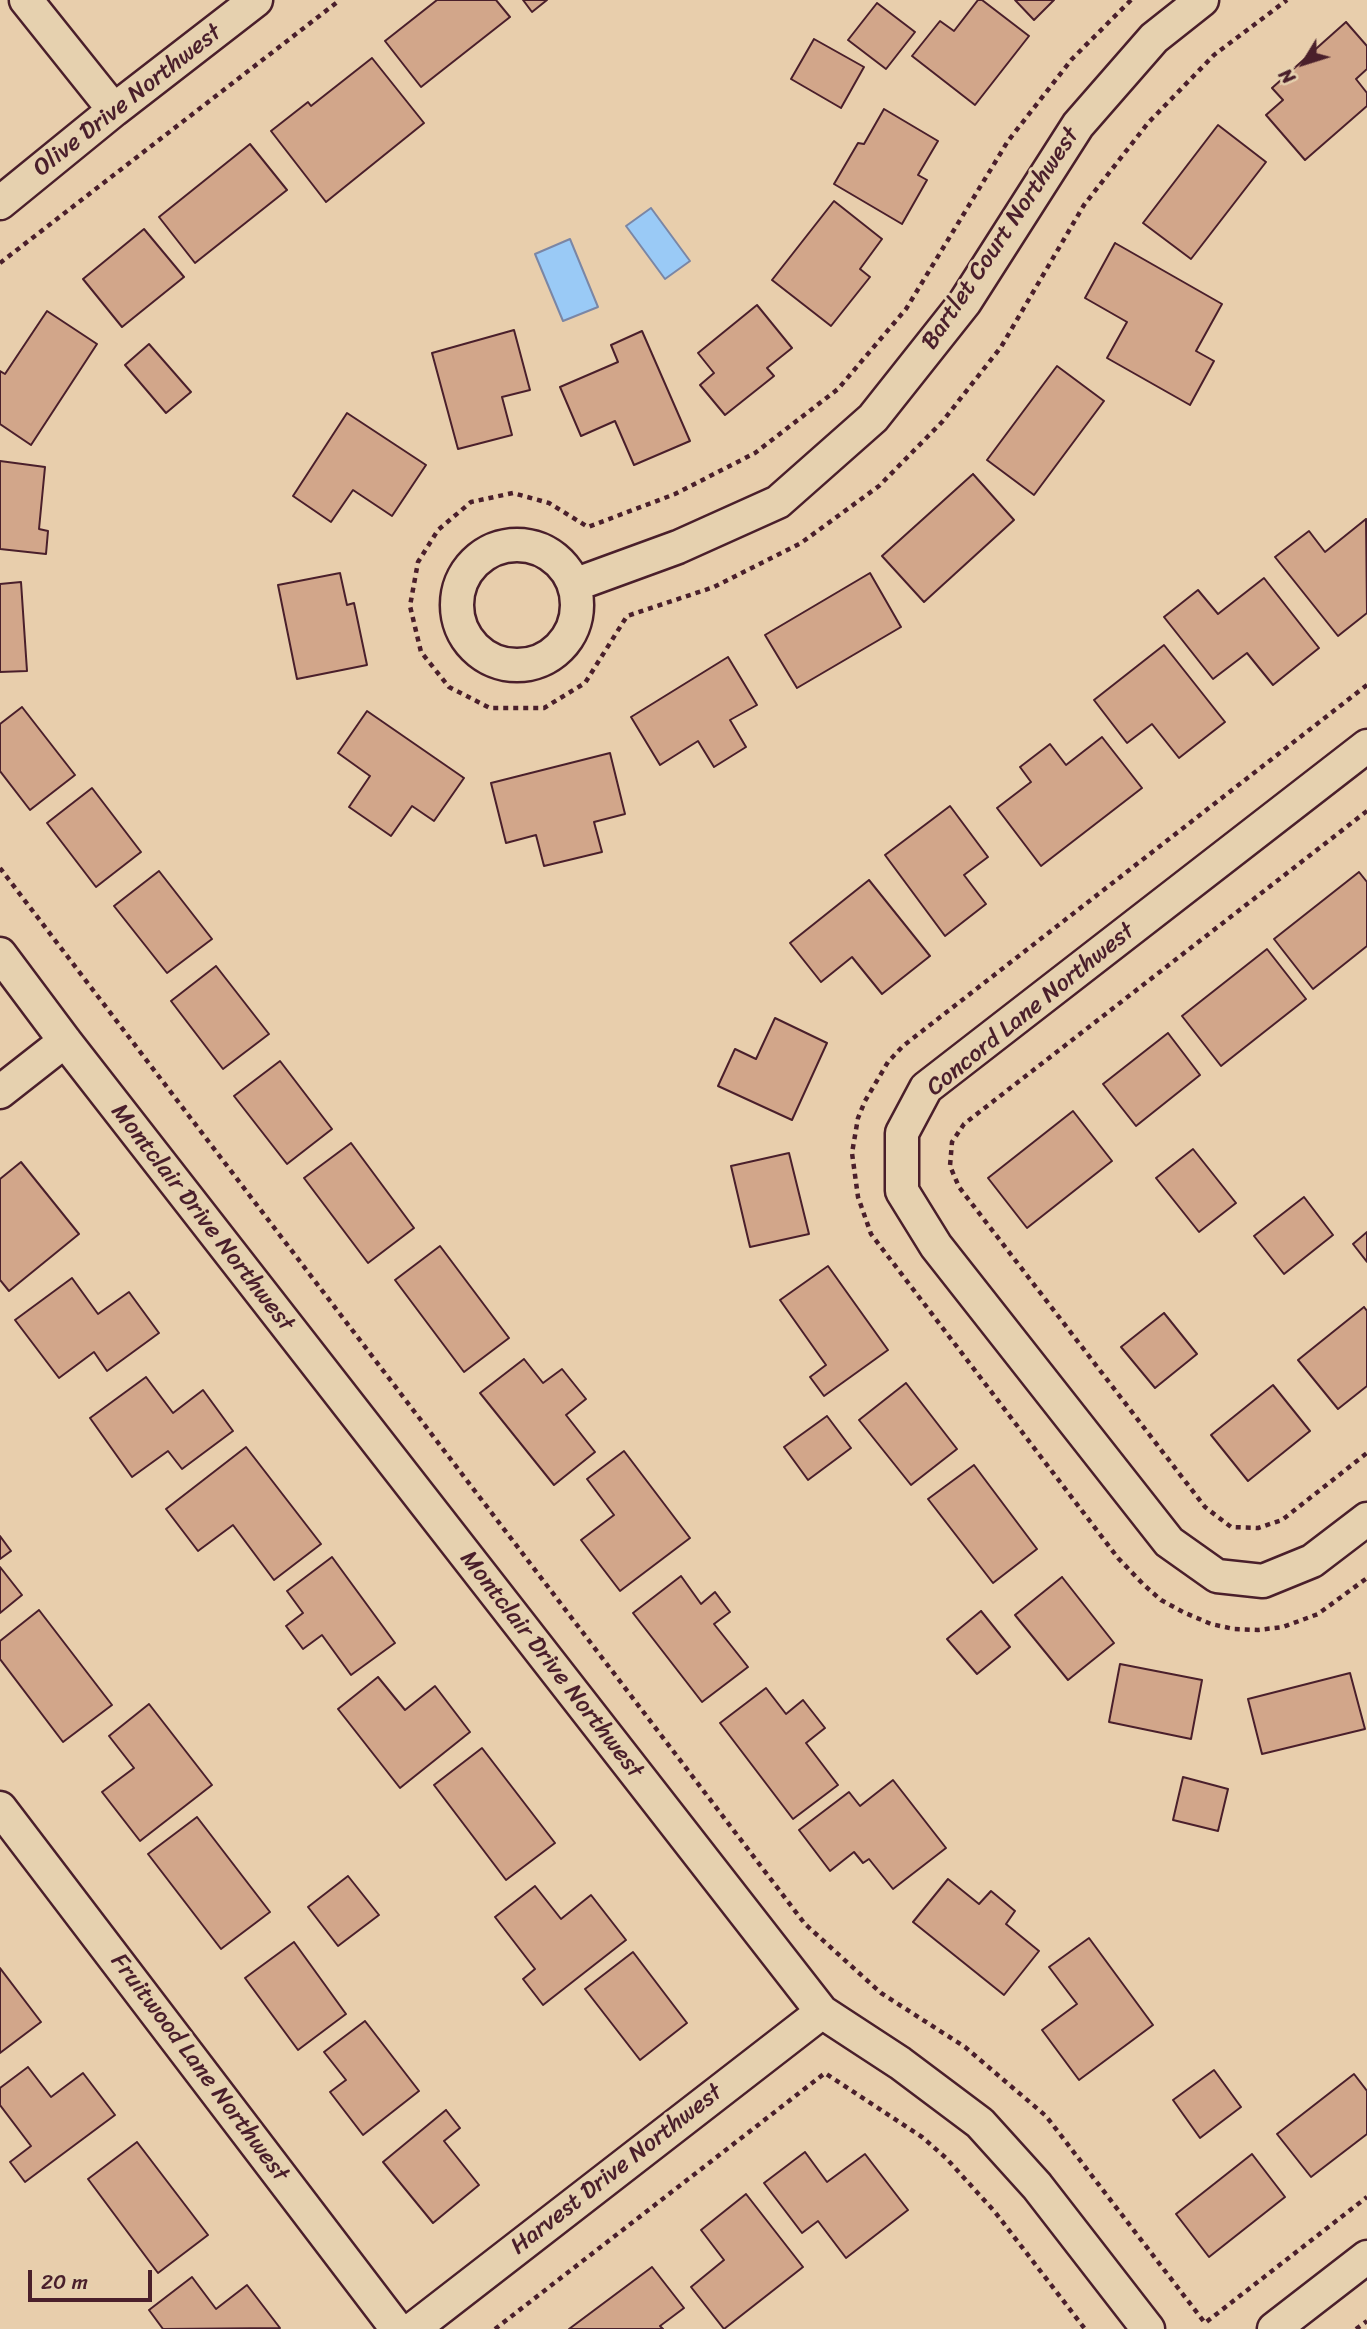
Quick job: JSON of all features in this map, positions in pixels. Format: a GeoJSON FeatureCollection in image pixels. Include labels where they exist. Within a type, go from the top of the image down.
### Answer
{"type":"FeatureCollection","features":[{"type":"Feature","properties":{"kind":"street"},"geometry":{"type":"LineString","coordinates":[[26,0],[114,110]]}},
{"type":"Feature","properties":{"kind":"street","name":"Olive Drive Northwest"},"geometry":{"type":"LineString","coordinates":[[0,203],[256,0]]}},
{"type":"Feature","properties":{"kind":"street","name":"Bartlet Court Northwest"},"geometry":{"type":"LineString","coordinates":[[574,584],[678,547],[778,502],[873,418],[965,302],[1077,125],[1154,38],[1202,0]]}},
{"type":"Feature","properties":{"kind":"street","name":"Concord Lane Northwest"},"geometry":{"type":"LineString","coordinates":[[1367,746],[926,1088],[902,1133],[902,1191],[936,1246],[1169,1542],[1217,1576],[1263,1581],[1312,1562],[1367,1519]]}},
{"type":"Feature","properties":{"kind":"street","name":"Montclair Drive Northwest"},"geometry":{"type":"LineString","coordinates":[[0,954],[822,2012],[900,2063],[980,2123],[1037,2186],[1148,2329]]}},
{"type":"Feature","properties":{"kind":"street"},"geometry":{"type":"LineString","coordinates":[[0,1092],[65,1041]]}},
{"type":"Feature","properties":{"kind":"street","name":"Fruitwood Lane Northwest"},"geometry":{"type":"LineString","coordinates":[[0,1808],[397,2329]]}},
{"type":"Feature","properties":{"kind":"street","name":"Harvest Drive Northwest"},"geometry":{"type":"LineString","coordinates":[[413,2329],[822,2012]]}},
{"type":"Feature","properties":{"kind":"street"},"geometry":{"type":"LineString","coordinates":[[1274,2329],[1367,2257]]}},
{"type":"Feature","properties":{"kind":"path"},"geometry":{"type":"LineString","coordinates":[[0,263],[340,0]]}},
{"type":"Feature","properties":{"kind":"path"},"geometry":{"type":"LineString","coordinates":[[1131,0],[1072,59],[1008,141],[906,309],[838,389],[755,453],[675,494],[588,527],[548,503],[513,493],[471,502],[438,530],[418,562],[410,606],[421,652],[449,687],[490,708],[544,708],[585,683],[627,617],[714,587],[801,543],[879,486],[942,422],[1001,347],[1084,205],[1148,122],[1214,55],[1287,0]]}},
{"type":"Feature","properties":{"kind":"path"},"geometry":{"type":"LineString","coordinates":[[1367,685],[903,1046],[888,1062],[865,1101],[858,1118],[852,1153],[858,1197],[871,1234],[1118,1558],[1144,1586],[1182,1612],[1211,1624],[1258,1630],[1283,1628],[1318,1614],[1367,1578]]}},
{"type":"Feature","properties":{"kind":"path"},"geometry":{"type":"LineString","coordinates":[[1367,811],[964,1124],[952,1142],[950,1166],[959,1187],[1196,1496],[1205,1507],[1231,1527],[1258,1528],[1282,1520],[1367,1453]]}},
{"type":"Feature","properties":{"kind":"path"},"geometry":{"type":"LineString","coordinates":[[0,869],[805,1924],[881,1993],[965,2048],[1046,2116],[1205,2323],[1367,2197]]}},
{"type":"Feature","properties":{"kind":"path"},"geometry":{"type":"LineString","coordinates":[[495,2329],[825,2073],[922,2137],[946,2158],[995,2212],[1085,2329]]}},
{"type":"Feature","properties":{"kind":"path"},"geometry":{"type":"LineString","coordinates":[[1356,2329],[1367,2320]]}},
{"type":"Feature","properties":{"kind":"water"},"geometry":{"type":"Polygon","coordinates":[[[651,208],[690,261],[665,279],[626,226],[651,208]]]}},
{"type":"Feature","properties":{"kind":"water"},"geometry":{"type":"Polygon","coordinates":[[[570,239],[598,307],[563,321],[535,254],[570,239]]]}},
{"type":"Feature","properties":{"kind":"building"},"geometry":{"type":"Polygon","coordinates":[[[437,0],[496,0],[510,17],[421,87],[385,41],[437,0]]]}},
{"type":"Feature","properties":{"kind":"building"},"geometry":{"type":"Polygon","coordinates":[[[523,0],[547,0],[532,12],[523,0]]]}},
{"type":"Feature","properties":{"kind":"building"},"geometry":{"type":"Polygon","coordinates":[[[978,0],[982,0],[1029,36],[975,105],[912,56],[940,21],[954,31],[978,0]]]}},
{"type":"Feature","properties":{"kind":"building"},"geometry":{"type":"Polygon","coordinates":[[[1015,0],[1054,0],[1034,20],[1015,0]]]}},
{"type":"Feature","properties":{"kind":"building"},"geometry":{"type":"Polygon","coordinates":[[[877,3],[915,32],[886,69],[848,40],[877,3]]]}},
{"type":"Feature","properties":{"kind":"building"},"geometry":{"type":"Polygon","coordinates":[[[1346,22],[1367,46],[1367,69],[1356,79],[1367,93],[1367,106],[1305,160],[1266,115],[1283,100],[1272,88],[1346,22]]]}},
{"type":"Feature","properties":{"kind":"building"},"geometry":{"type":"Polygon","coordinates":[[[814,39],[864,67],[841,108],[791,79],[814,39]]]}},
{"type":"Feature","properties":{"kind":"building"},"geometry":{"type":"Polygon","coordinates":[[[372,58],[424,123],[326,202],[271,131],[308,102],[311,106],[372,58]]]}},
{"type":"Feature","properties":{"kind":"building"},"geometry":{"type":"Polygon","coordinates":[[[884,109],[938,141],[918,175],[927,180],[902,224],[834,184],[858,143],[864,144],[884,109]]]}},
{"type":"Feature","properties":{"kind":"building"},"geometry":{"type":"Polygon","coordinates":[[[1218,125],[1266,162],[1191,259],[1143,223],[1218,125]]]}},
{"type":"Feature","properties":{"kind":"building"},"geometry":{"type":"Polygon","coordinates":[[[250,144],[287,190],[195,263],[159,217],[250,144]]]}},
{"type":"Feature","properties":{"kind":"building"},"geometry":{"type":"Polygon","coordinates":[[[834,201],[882,239],[860,269],[870,277],[831,326],[772,280],[834,201]]]}},
{"type":"Feature","properties":{"kind":"building"},"geometry":{"type":"Polygon","coordinates":[[[144,229],[184,277],[122,327],[83,279],[144,229]]]}},
{"type":"Feature","properties":{"kind":"building"},"geometry":{"type":"Polygon","coordinates":[[[1115,243],[1222,304],[1196,351],[1214,361],[1190,405],[1107,358],[1127,322],[1085,298],[1115,243]]]}},
{"type":"Feature","properties":{"kind":"building"},"geometry":{"type":"Polygon","coordinates":[[[757,305],[792,348],[767,368],[774,376],[725,415],[700,385],[714,373],[698,353],[757,305]]]}},
{"type":"Feature","properties":{"kind":"building"},"geometry":{"type":"Polygon","coordinates":[[[47,311],[97,344],[31,445],[0,424],[0,371],[5,374],[47,311]]]}},
{"type":"Feature","properties":{"kind":"building"},"geometry":{"type":"Polygon","coordinates":[[[514,330],[530,390],[502,397],[512,435],[458,449],[432,353],[514,330]]]}},
{"type":"Feature","properties":{"kind":"building"},"geometry":{"type":"Polygon","coordinates":[[[642,331],[690,441],[634,465],[615,421],[581,436],[560,387],[618,362],[611,345],[642,331]]]}},
{"type":"Feature","properties":{"kind":"building"},"geometry":{"type":"Polygon","coordinates":[[[149,344],[191,392],[166,413],[125,365],[149,344]]]}},
{"type":"Feature","properties":{"kind":"building"},"geometry":{"type":"Polygon","coordinates":[[[1057,366],[1104,401],[1034,495],[987,460],[1057,366]]]}},
{"type":"Feature","properties":{"kind":"building"},"geometry":{"type":"Polygon","coordinates":[[[347,413],[426,465],[392,516],[353,490],[331,522],[293,496],[347,413]]]}},
{"type":"Feature","properties":{"kind":"building"},"geometry":{"type":"Polygon","coordinates":[[[0,461],[45,467],[39,529],[48,531],[46,554],[0,549],[0,461]]]}},
{"type":"Feature","properties":{"kind":"building"},"geometry":{"type":"Polygon","coordinates":[[[973,474],[1014,520],[924,602],[882,556],[973,474]]]}},
{"type":"Feature","properties":{"kind":"building"},"geometry":{"type":"Polygon","coordinates":[[[1366,519],[1367,613],[1338,636],[1275,557],[1309,531],[1325,552],[1366,519]]]}},
{"type":"Feature","properties":{"kind":"building"},"geometry":{"type":"Polygon","coordinates":[[[340,573],[347,605],[354,603],[367,665],[297,679],[278,585],[340,573]]]}},
{"type":"Feature","properties":{"kind":"building"},"geometry":{"type":"Polygon","coordinates":[[[870,573],[901,627],[797,688],[765,635],[870,573]]]}},
{"type":"Feature","properties":{"kind":"building"},"geometry":{"type":"Polygon","coordinates":[[[1264,578],[1319,648],[1273,685],[1247,653],[1213,679],[1164,617],[1198,590],[1218,614],[1264,578]]]}},
{"type":"Feature","properties":{"kind":"building"},"geometry":{"type":"Polygon","coordinates":[[[21,582],[27,671],[0,672],[0,584],[21,582]]]}},
{"type":"Feature","properties":{"kind":"building"},"geometry":{"type":"Polygon","coordinates":[[[1164,645],[1225,722],[1179,758],[1152,724],[1127,743],[1094,700],[1164,645]]]}},
{"type":"Feature","properties":{"kind":"building"},"geometry":{"type":"Polygon","coordinates":[[[728,657],[757,705],[730,720],[746,747],[714,767],[698,741],[660,765],[631,717],[728,657]]]}},
{"type":"Feature","properties":{"kind":"building"},"geometry":{"type":"Polygon","coordinates":[[[22,707],[75,775],[30,810],[0,771],[0,724],[22,707]]]}},
{"type":"Feature","properties":{"kind":"building"},"geometry":{"type":"Polygon","coordinates":[[[367,711],[464,778],[434,821],[412,806],[391,836],[349,807],[370,776],[338,753],[367,711]]]}},
{"type":"Feature","properties":{"kind":"building"},"geometry":{"type":"Polygon","coordinates":[[[1102,737],[1142,788],[1041,866],[997,808],[1031,782],[1020,767],[1050,744],[1066,765],[1102,737]]]}},
{"type":"Feature","properties":{"kind":"building"},"geometry":{"type":"Polygon","coordinates":[[[610,753],[625,814],[594,822],[602,852],[544,866],[536,835],[506,843],[491,783],[610,753]]]}},
{"type":"Feature","properties":{"kind":"building"},"geometry":{"type":"Polygon","coordinates":[[[92,788],[141,852],[96,887],[47,823],[92,788]]]}},
{"type":"Feature","properties":{"kind":"building"},"geometry":{"type":"Polygon","coordinates":[[[950,806],[988,857],[964,875],[986,904],[945,936],[885,855],[950,806]]]}},
{"type":"Feature","properties":{"kind":"building"},"geometry":{"type":"Polygon","coordinates":[[[159,871],[212,939],[167,973],[114,906],[159,871]]]}},
{"type":"Feature","properties":{"kind":"building"},"geometry":{"type":"Polygon","coordinates":[[[1359,872],[1367,882],[1367,946],[1313,989],[1274,939],[1359,872]]]}},
{"type":"Feature","properties":{"kind":"building"},"geometry":{"type":"Polygon","coordinates":[[[869,880],[930,956],[882,994],[852,957],[821,982],[790,943],[869,880]]]}},
{"type":"Feature","properties":{"kind":"building"},"geometry":{"type":"Polygon","coordinates":[[[1267,949],[1306,999],[1221,1066],[1182,1016],[1267,949]]]}},
{"type":"Feature","properties":{"kind":"building"},"geometry":{"type":"Polygon","coordinates":[[[216,966],[269,1034],[223,1069],[171,1001],[216,966]]]}},
{"type":"Feature","properties":{"kind":"building"},"geometry":{"type":"Polygon","coordinates":[[[775,1018],[827,1043],[792,1120],[718,1086],[735,1049],[756,1059],[775,1018]]]}},
{"type":"Feature","properties":{"kind":"building"},"geometry":{"type":"Polygon","coordinates":[[[1168,1033],[1200,1075],[1136,1126],[1103,1084],[1168,1033]]]}},
{"type":"Feature","properties":{"kind":"building"},"geometry":{"type":"Polygon","coordinates":[[[280,1061],[332,1129],[287,1164],[234,1096],[280,1061]]]}},
{"type":"Feature","properties":{"kind":"building"},"geometry":{"type":"Polygon","coordinates":[[[1073,1111],[1112,1161],[1027,1228],[988,1178],[1073,1111]]]}},
{"type":"Feature","properties":{"kind":"building"},"geometry":{"type":"Polygon","coordinates":[[[351,1143],[414,1228],[368,1263],[304,1178],[351,1143]]]}},
{"type":"Feature","properties":{"kind":"building"},"geometry":{"type":"Polygon","coordinates":[[[1193,1149],[1236,1203],[1199,1232],[1156,1178],[1193,1149]]]}},
{"type":"Feature","properties":{"kind":"building"},"geometry":{"type":"Polygon","coordinates":[[[789,1153],[809,1234],[750,1247],[731,1166],[789,1153]]]}},
{"type":"Feature","properties":{"kind":"building"},"geometry":{"type":"Polygon","coordinates":[[[21,1162],[79,1234],[9,1291],[0,1280],[0,1179],[21,1162]]]}},
{"type":"Feature","properties":{"kind":"building"},"geometry":{"type":"Polygon","coordinates":[[[1304,1197],[1333,1235],[1284,1274],[1254,1236],[1304,1197]]]}},
{"type":"Feature","properties":{"kind":"building"},"geometry":{"type":"Polygon","coordinates":[[[1367,1232],[1367,1262],[1353,1244],[1367,1232]]]}},
{"type":"Feature","properties":{"kind":"building"},"geometry":{"type":"Polygon","coordinates":[[[440,1246],[509,1338],[464,1372],[395,1280],[440,1246]]]}},
{"type":"Feature","properties":{"kind":"building"},"geometry":{"type":"Polygon","coordinates":[[[828,1266],[888,1350],[824,1396],[810,1377],[826,1365],[780,1300],[828,1266]]]}},
{"type":"Feature","properties":{"kind":"building"},"geometry":{"type":"Polygon","coordinates":[[[72,1278],[98,1314],[129,1292],[159,1333],[107,1371],[94,1352],[59,1378],[15,1320],[72,1278]]]}},
{"type":"Feature","properties":{"kind":"building"},"geometry":{"type":"Polygon","coordinates":[[[1364,1307],[1367,1311],[1367,1386],[1338,1409],[1298,1360],[1364,1307]]]}},
{"type":"Feature","properties":{"kind":"building"},"geometry":{"type":"Polygon","coordinates":[[[1164,1313],[1197,1354],[1155,1388],[1121,1347],[1164,1313]]]}},
{"type":"Feature","properties":{"kind":"building"},"geometry":{"type":"Polygon","coordinates":[[[524,1359],[543,1383],[562,1369],[586,1399],[566,1415],[595,1452],[554,1485],[480,1393],[524,1359]]]}},
{"type":"Feature","properties":{"kind":"building"},"geometry":{"type":"Polygon","coordinates":[[[146,1377],[173,1413],[203,1390],[233,1431],[182,1469],[168,1451],[132,1477],[90,1418],[146,1377]]]}},
{"type":"Feature","properties":{"kind":"building"},"geometry":{"type":"Polygon","coordinates":[[[906,1383],[957,1449],[911,1485],[859,1420],[906,1383]]]}},
{"type":"Feature","properties":{"kind":"building"},"geometry":{"type":"Polygon","coordinates":[[[1273,1385],[1310,1431],[1248,1481],[1211,1435],[1273,1385]]]}},
{"type":"Feature","properties":{"kind":"building"},"geometry":{"type":"Polygon","coordinates":[[[827,1416],[851,1448],[808,1480],[784,1447],[827,1416]]]}},
{"type":"Feature","properties":{"kind":"building"},"geometry":{"type":"Polygon","coordinates":[[[246,1447],[321,1544],[274,1580],[233,1525],[198,1551],[166,1509],[246,1447]]]}},
{"type":"Feature","properties":{"kind":"building"},"geometry":{"type":"Polygon","coordinates":[[[624,1451],[690,1538],[620,1591],[581,1540],[614,1515],[587,1479],[624,1451]]]}},
{"type":"Feature","properties":{"kind":"building"},"geometry":{"type":"Polygon","coordinates":[[[974,1465],[1037,1549],[993,1583],[928,1499],[974,1465]]]}},
{"type":"Feature","properties":{"kind":"building"},"geometry":{"type":"Polygon","coordinates":[[[0,1536],[11,1551],[0,1559],[0,1536]]]}},
{"type":"Feature","properties":{"kind":"building"},"geometry":{"type":"Polygon","coordinates":[[[332,1557],[395,1643],[351,1675],[322,1635],[303,1649],[286,1626],[303,1613],[287,1591],[332,1557]]]}},
{"type":"Feature","properties":{"kind":"building"},"geometry":{"type":"Polygon","coordinates":[[[0,1567],[22,1595],[0,1613],[0,1567]]]}},
{"type":"Feature","properties":{"kind":"building"},"geometry":{"type":"Polygon","coordinates":[[[681,1576],[701,1604],[715,1592],[730,1612],[714,1624],[748,1667],[702,1702],[633,1613],[681,1576]]]}},
{"type":"Feature","properties":{"kind":"building"},"geometry":{"type":"Polygon","coordinates":[[[1062,1577],[1114,1643],[1068,1680],[1015,1615],[1062,1577]]]}},
{"type":"Feature","properties":{"kind":"building"},"geometry":{"type":"Polygon","coordinates":[[[39,1610],[112,1705],[63,1742],[0,1659],[0,1641],[39,1610]]]}},
{"type":"Feature","properties":{"kind":"building"},"geometry":{"type":"Polygon","coordinates":[[[981,1611],[1010,1647],[977,1674],[947,1639],[981,1611]]]}},
{"type":"Feature","properties":{"kind":"building"},"geometry":{"type":"Polygon","coordinates":[[[1120,1664],[1202,1680],[1191,1739],[1109,1722],[1120,1664]]]}},
{"type":"Feature","properties":{"kind":"building"},"geometry":{"type":"Polygon","coordinates":[[[1350,1673],[1365,1729],[1262,1754],[1248,1699],[1350,1673]]]}},
{"type":"Feature","properties":{"kind":"building"},"geometry":{"type":"Polygon","coordinates":[[[378,1677],[405,1710],[435,1686],[470,1732],[400,1788],[338,1709],[378,1677]]]}},
{"type":"Feature","properties":{"kind":"building"},"geometry":{"type":"Polygon","coordinates":[[[766,1688],[786,1714],[803,1700],[825,1728],[806,1743],[838,1785],[793,1819],[720,1723],[766,1688]]]}},
{"type":"Feature","properties":{"kind":"building"},"geometry":{"type":"Polygon","coordinates":[[[149,1704],[212,1785],[140,1841],[102,1792],[134,1768],[109,1736],[149,1704]]]}},
{"type":"Feature","properties":{"kind":"building"},"geometry":{"type":"Polygon","coordinates":[[[482,1748],[555,1843],[506,1880],[434,1785],[482,1748]]]}},
{"type":"Feature","properties":{"kind":"building"},"geometry":{"type":"Polygon","coordinates":[[[1183,1777],[1228,1789],[1218,1831],[1173,1820],[1183,1777]]]}},
{"type":"Feature","properties":{"kind":"building"},"geometry":{"type":"Polygon","coordinates":[[[893,1780],[946,1848],[893,1889],[869,1859],[863,1863],[854,1852],[830,1871],[799,1830],[849,1792],[860,1806],[893,1780]]]}},
{"type":"Feature","properties":{"kind":"building"},"geometry":{"type":"Polygon","coordinates":[[[197,1817],[270,1912],[221,1949],[148,1854],[197,1817]]]}},
{"type":"Feature","properties":{"kind":"building"},"geometry":{"type":"Polygon","coordinates":[[[348,1876],[379,1915],[338,1946],[308,1907],[348,1876]]]}},
{"type":"Feature","properties":{"kind":"building"},"geometry":{"type":"Polygon","coordinates":[[[948,1879],[979,1904],[991,1891],[1015,1911],[1006,1924],[1039,1951],[1004,1995],[913,1922],[948,1879]]]}},
{"type":"Feature","properties":{"kind":"building"},"geometry":{"type":"Polygon","coordinates":[[[535,1886],[561,1919],[591,1895],[626,1940],[543,2005],[523,1979],[535,1969],[495,1917],[535,1886]]]}},
{"type":"Feature","properties":{"kind":"building"},"geometry":{"type":"Polygon","coordinates":[[[1089,1938],[1153,2025],[1079,2080],[1042,2030],[1077,2004],[1049,1967],[1089,1938]]]}},
{"type":"Feature","properties":{"kind":"building"},"geometry":{"type":"Polygon","coordinates":[[[294,1942],[346,2014],[298,2050],[245,1978],[294,1942]]]}},
{"type":"Feature","properties":{"kind":"building"},"geometry":{"type":"Polygon","coordinates":[[[633,1952],[687,2023],[640,2060],[585,1989],[633,1952]]]}},
{"type":"Feature","properties":{"kind":"building"},"geometry":{"type":"Polygon","coordinates":[[[0,1968],[41,2022],[0,2053],[0,1968]]]}},
{"type":"Feature","properties":{"kind":"building"},"geometry":{"type":"Polygon","coordinates":[[[365,2021],[419,2091],[363,2135],[330,2092],[346,2080],[324,2052],[365,2021]]]}},
{"type":"Feature","properties":{"kind":"building"},"geometry":{"type":"Polygon","coordinates":[[[28,2067],[51,2097],[83,2073],[115,2115],[25,2182],[10,2162],[31,2146],[0,2105],[0,2088],[28,2067]]]}},
{"type":"Feature","properties":{"kind":"building"},"geometry":{"type":"Polygon","coordinates":[[[1214,2070],[1241,2107],[1200,2138],[1173,2100],[1214,2070]]]}},
{"type":"Feature","properties":{"kind":"building"},"geometry":{"type":"Polygon","coordinates":[[[1354,2074],[1367,2091],[1367,2134],[1311,2177],[1277,2134],[1354,2074]]]}},
{"type":"Feature","properties":{"kind":"building"},"geometry":{"type":"Polygon","coordinates":[[[446,2110],[460,2128],[444,2141],[479,2185],[433,2223],[383,2162],[446,2110]]]}},
{"type":"Feature","properties":{"kind":"building"},"geometry":{"type":"Polygon","coordinates":[[[137,2142],[208,2235],[158,2273],[88,2179],[137,2142]]]}},
{"type":"Feature","properties":{"kind":"building"},"geometry":{"type":"Polygon","coordinates":[[[805,2152],[827,2182],[865,2154],[908,2210],[846,2258],[818,2221],[802,2233],[764,2183],[805,2152]]]}},
{"type":"Feature","properties":{"kind":"building"},"geometry":{"type":"Polygon","coordinates":[[[1252,2154],[1285,2197],[1209,2257],[1176,2214],[1252,2154]]]}},
{"type":"Feature","properties":{"kind":"building"},"geometry":{"type":"Polygon","coordinates":[[[746,2194],[803,2267],[724,2329],[691,2287],[724,2260],[701,2230],[746,2194]]]}},
{"type":"Feature","properties":{"kind":"building"},"geometry":{"type":"Polygon","coordinates":[[[652,2267],[684,2308],[660,2326],[663,2329],[569,2329],[652,2267]]]}},
{"type":"Feature","properties":{"kind":"building"},"geometry":{"type":"Polygon","coordinates":[[[192,2277],[216,2309],[247,2285],[280,2328],[163,2329],[149,2310],[192,2277]]]}}]}
